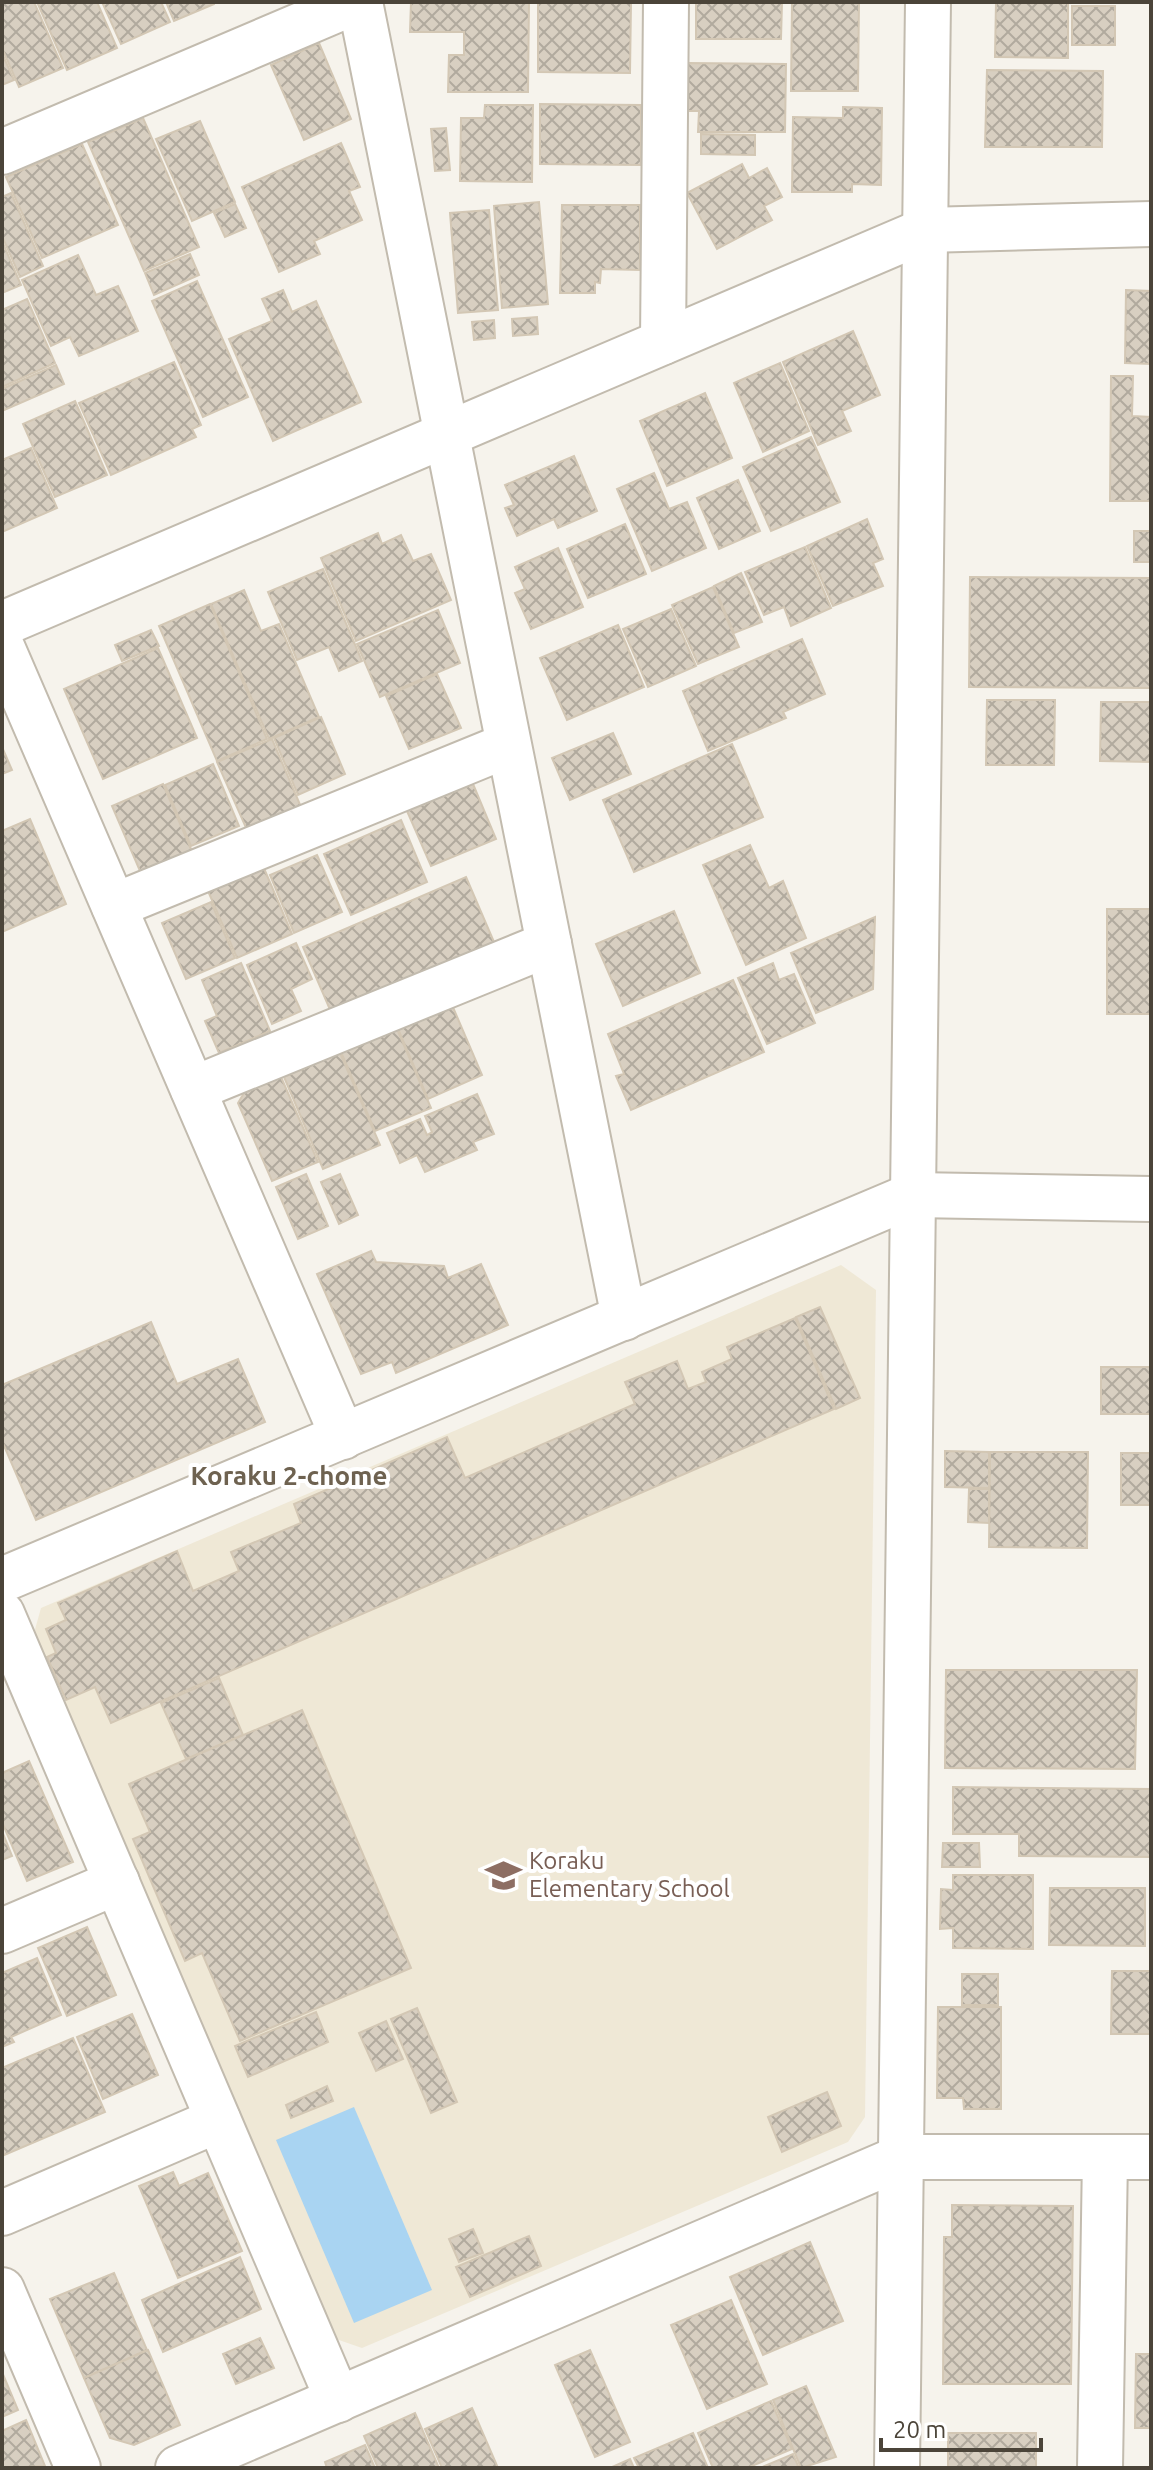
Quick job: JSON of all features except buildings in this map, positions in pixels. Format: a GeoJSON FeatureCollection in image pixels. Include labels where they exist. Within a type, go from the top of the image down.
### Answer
{"type":"FeatureCollection","features":[{"type":"Feature","properties":{"kind":"street"},"geometry":{"type":"LineString","coordinates":[[2,152],[357,2],[624,1318]]}},
{"type":"Feature","properties":{"kind":"street"},"geometry":{"type":"LineString","coordinates":[[663,342],[666,2]]}},
{"type":"Feature","properties":{"kind":"street"},"geometry":{"type":"LineString","coordinates":[[897,2468],[928,2]]}},
{"type":"Feature","properties":{"kind":"street"},"geometry":{"type":"LineString","coordinates":[[2,624],[926,230],[1151,224]]}},
{"type":"Feature","properties":{"kind":"street"},"geometry":{"type":"LineString","coordinates":[[2,647],[343,1437]]}},
{"type":"Feature","properties":{"kind":"street"},"geometry":{"type":"LineString","coordinates":[[114,906],[508,745]]}},
{"type":"Feature","properties":{"kind":"street"},"geometry":{"type":"LineString","coordinates":[[193,1089],[549,944]]}},
{"type":"Feature","properties":{"kind":"street"},"geometry":{"type":"LineString","coordinates":[[2,1580],[913,1195],[1151,1199]]}},
{"type":"Feature","properties":{"kind":"street"},"geometry":{"type":"LineString","coordinates":[[2,1614],[338,2400]]}},
{"type":"Feature","properties":{"kind":"street"},"geometry":{"type":"LineString","coordinates":[[2,1931],[117,1882]]}},
{"type":"Feature","properties":{"kind":"street"},"geometry":{"type":"LineString","coordinates":[[2,2213],[218,2120]]}},
{"type":"Feature","properties":{"kind":"street"},"geometry":{"type":"LineString","coordinates":[[178,2468],[902,2157],[1151,2157]]}},
{"type":"Feature","properties":{"kind":"street"},"geometry":{"type":"LineString","coordinates":[[1100,2468],[1105,2157]]}},
{"type":"Feature","properties":{"kind":"street"},"geometry":{"type":"LineString","coordinates":[[2,2290],[78,2468]]}},
{"type":"Feature","properties":{"kind":"shaded area","name":"Koraku Elementary School"},"geometry":{"type":"Polygon","coordinates":[[[841,1265],[876,1290],[865,2117],[848,2142],[362,2348],[336,2339],[34,1633],[41,1608],[841,1265]]]}},
{"type":"Feature","properties":{"kind":"water"},"geometry":{"type":"Polygon","coordinates":[[[354,2107],[432,2290],[354,2323],[276,2140],[354,2107]]]}},
{"type":"Feature","properties":{"kind":"place","name":"Koraku Elementary School"},"geometry":{"type":"Point","coordinates":[503,1875]}},
{"type":"Feature","properties":{"kind":"district","name":"Koraku 2-chome"},"geometry":{"type":"Point","coordinates":[289,1476]}}]}
